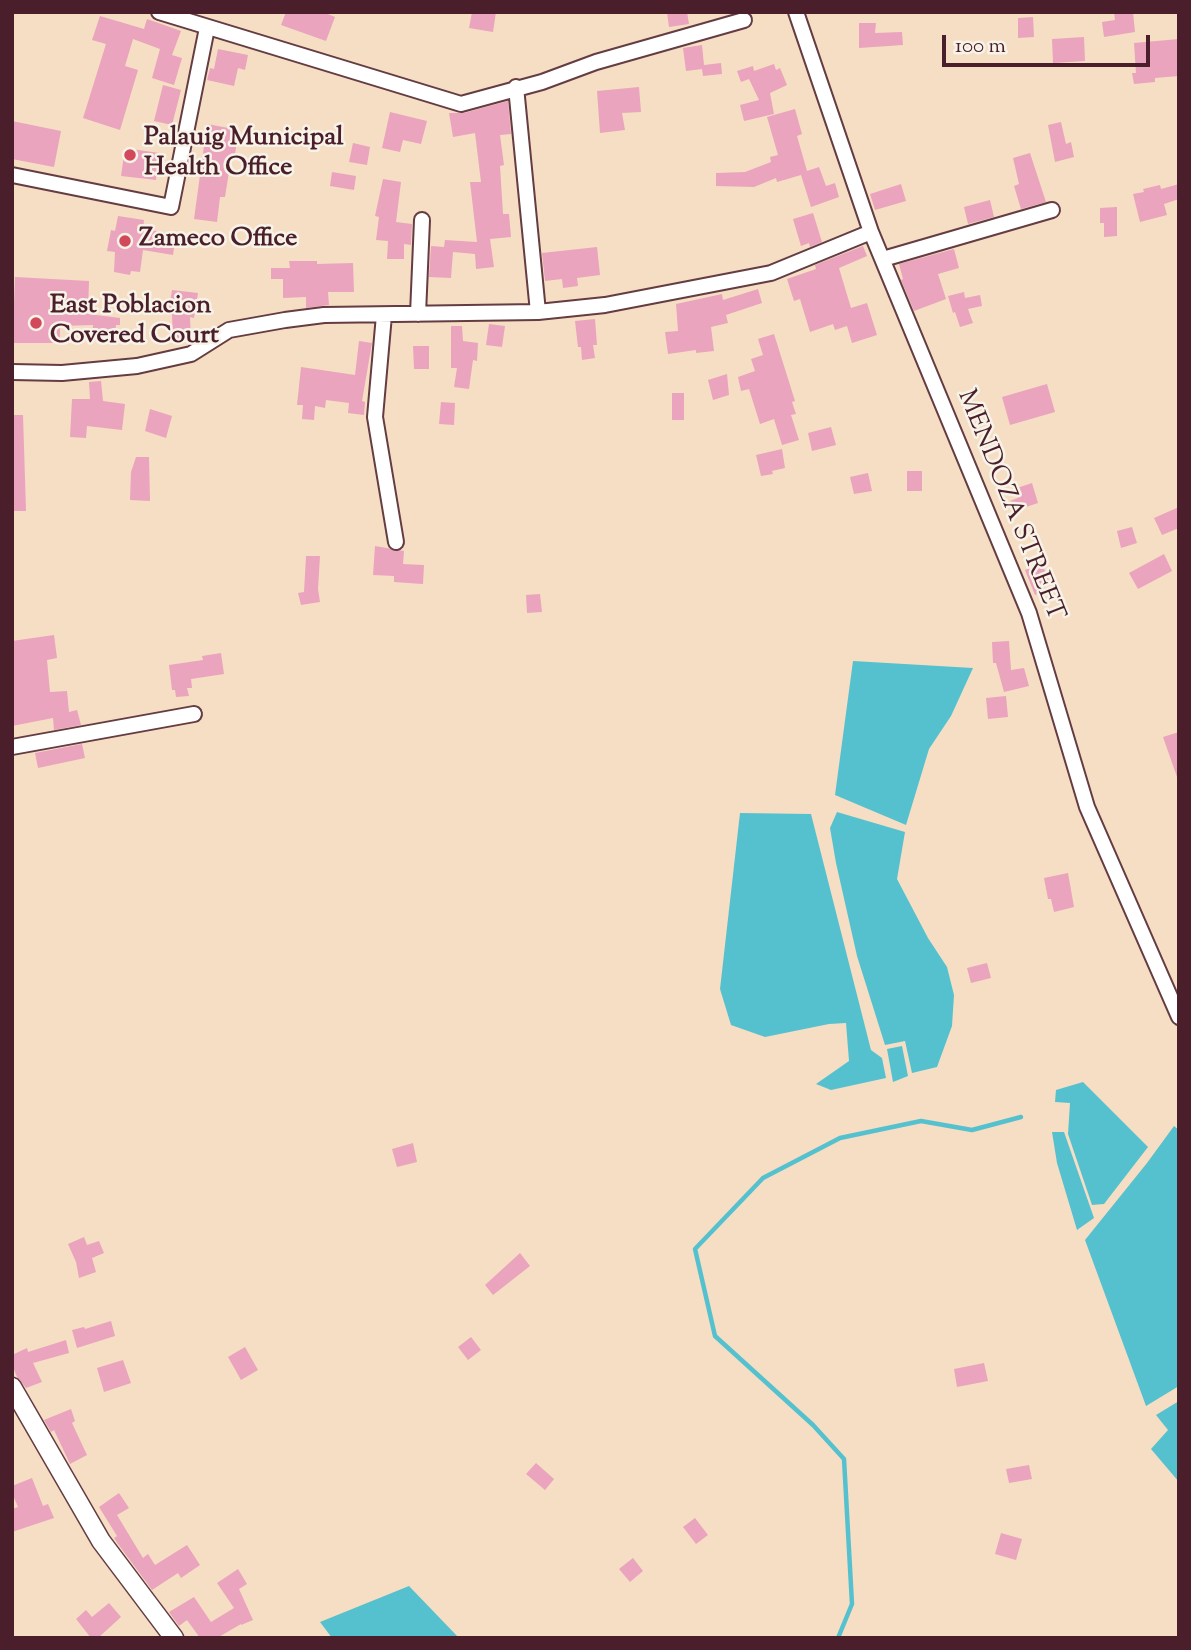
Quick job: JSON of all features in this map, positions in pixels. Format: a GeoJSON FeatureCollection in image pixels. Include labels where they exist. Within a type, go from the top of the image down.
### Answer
{"type":"FeatureCollection","features":[{"type":"Feature","properties":{"kind":"street"},"geometry":{"type":"LineString","coordinates":[[159,12],[461,104],[744,20]]}},
{"type":"Feature","properties":{"kind":"street","name":"MENDOZA STREET"},"geometry":{"type":"LineString","coordinates":[[796,12],[871,232],[1029,613],[1087,807],[1179,1017]]}},
{"type":"Feature","properties":{"kind":"street"},"geometry":{"type":"LineString","coordinates":[[12,175],[171,207],[206,27]]}},
{"type":"Feature","properties":{"kind":"street"},"geometry":{"type":"LineString","coordinates":[[516,88],[538,312]]}},
{"type":"Feature","properties":{"kind":"street"},"geometry":{"type":"LineString","coordinates":[[883,259],[1052,209]]}},
{"type":"Feature","properties":{"kind":"street"},"geometry":{"type":"LineString","coordinates":[[418,314],[422,220]]}},
{"type":"Feature","properties":{"kind":"street"},"geometry":{"type":"LineString","coordinates":[[12,372],[62,373],[137,366],[191,354],[229,330],[324,315],[538,312],[605,305],[771,273],[871,232]]}},
{"type":"Feature","properties":{"kind":"street"},"geometry":{"type":"LineString","coordinates":[[384,314],[375,417],[396,542]]}},
{"type":"Feature","properties":{"kind":"street"},"geometry":{"type":"LineString","coordinates":[[12,747],[194,715]]}},
{"type":"Feature","properties":{"kind":"street"},"geometry":{"type":"LineString","coordinates":[[12,1387],[101,1541],[174,1638]]}},
{"type":"Feature","properties":{"kind":"water"},"geometry":{"type":"Polygon","coordinates":[[[853,661],[973,668],[951,716],[929,749],[906,825],[835,795],[853,661]]]}},
{"type":"Feature","properties":{"kind":"water"},"geometry":{"type":"Polygon","coordinates":[[[837,812],[905,832],[897,879],[928,938],[947,967],[954,995],[952,1026],[937,1067],[912,1073],[905,1041],[885,1045],[857,956],[836,863],[830,828],[837,812]]]}},
{"type":"Feature","properties":{"kind":"water"},"geometry":{"type":"Polygon","coordinates":[[[740,813],[811,814],[871,1050],[882,1058],[886,1078],[831,1090],[816,1084],[849,1061],[846,1023],[765,1037],[731,1025],[720,989],[740,813]]]}},
{"type":"Feature","properties":{"kind":"water"},"geometry":{"type":"Polygon","coordinates":[[[902,1046],[908,1076],[893,1082],[887,1049],[902,1046]]]}},
{"type":"Feature","properties":{"kind":"water"},"geometry":{"type":"Polygon","coordinates":[[[1083,1082],[1148,1147],[1104,1204],[1092,1205],[1068,1134],[1070,1103],[1055,1102],[1056,1090],[1083,1082]]]}},
{"type":"Feature","properties":{"kind":"water"},"geometry":{"type":"Polygon","coordinates":[[[1174,1126],[1179,1130],[1179,1386],[1146,1406],[1085,1240],[1174,1126]]]}},
{"type":"Feature","properties":{"kind":"water"},"geometry":{"type":"Polygon","coordinates":[[[1052,1132],[1064,1132],[1094,1218],[1077,1230],[1057,1163],[1052,1132]]]}},
{"type":"Feature","properties":{"kind":"water"},"geometry":{"type":"Polygon","coordinates":[[[1179,1401],[1179,1482],[1151,1449],[1168,1430],[1156,1415],[1179,1401]]]}},
{"type":"Feature","properties":{"kind":"water"},"geometry":{"type":"Polygon","coordinates":[[[409,1586],[459,1638],[332,1638],[320,1622],[409,1586]]]}},
{"type":"Feature","properties":{"kind":"building"},"geometry":{"type":"Polygon","coordinates":[[[286,12],[323,12],[335,17],[326,41],[281,25],[286,12]]]}},
{"type":"Feature","properties":{"kind":"building"},"geometry":{"type":"Polygon","coordinates":[[[472,12],[496,12],[493,32],[469,28],[472,12]]]}},
{"type":"Feature","properties":{"kind":"building"},"geometry":{"type":"Polygon","coordinates":[[[667,12],[687,12],[689,24],[669,27],[667,12]]]}},
{"type":"Feature","properties":{"kind":"building"},"geometry":{"type":"Polygon","coordinates":[[[1114,12],[1133,12],[1135,32],[1104,37],[1102,22],[1115,20],[1114,12]]]}},
{"type":"Feature","properties":{"kind":"building"},"geometry":{"type":"Polygon","coordinates":[[[100,16],[144,29],[147,19],[181,31],[172,55],[182,58],[174,85],[152,78],[160,49],[133,39],[125,66],[138,70],[120,130],[83,118],[106,44],[92,40],[100,16]]]}},
{"type":"Feature","properties":{"kind":"building"},"geometry":{"type":"Polygon","coordinates":[[[1033,17],[1034,37],[1018,38],[1018,18],[1033,17]]]}},
{"type":"Feature","properties":{"kind":"building"},"geometry":{"type":"Polygon","coordinates":[[[859,23],[876,23],[875,33],[902,32],[903,45],[859,48],[859,23]]]}},
{"type":"Feature","properties":{"kind":"building"},"geometry":{"type":"Polygon","coordinates":[[[1084,37],[1085,61],[1053,63],[1052,39],[1084,37]]]}},
{"type":"Feature","properties":{"kind":"building"},"geometry":{"type":"Polygon","coordinates":[[[1179,39],[1179,76],[1155,78],[1155,82],[1134,84],[1134,43],[1179,39]]]}},
{"type":"Feature","properties":{"kind":"building"},"geometry":{"type":"Polygon","coordinates":[[[702,45],[704,65],[721,63],[722,74],[703,76],[702,69],[686,71],[683,48],[702,45]]]}},
{"type":"Feature","properties":{"kind":"building"},"geometry":{"type":"Polygon","coordinates":[[[218,49],[248,55],[245,70],[238,68],[234,86],[207,80],[210,68],[214,69],[218,49]]]}},
{"type":"Feature","properties":{"kind":"building"},"geometry":{"type":"Polygon","coordinates":[[[774,64],[776,70],[780,68],[787,85],[770,93],[774,114],[744,121],[740,105],[759,100],[749,79],[741,82],[737,71],[753,66],[754,71],[774,64]]]}},
{"type":"Feature","properties":{"kind":"building"},"geometry":{"type":"Polygon","coordinates":[[[163,85],[181,90],[172,125],[154,121],[163,85]]]}},
{"type":"Feature","properties":{"kind":"building"},"geometry":{"type":"Polygon","coordinates":[[[639,87],[641,112],[622,113],[625,130],[600,133],[597,91],[639,87]]]}},
{"type":"Feature","properties":{"kind":"building"},"geometry":{"type":"Polygon","coordinates":[[[508,101],[511,134],[500,135],[504,165],[500,166],[503,214],[509,214],[511,237],[490,239],[494,267],[476,269],[475,254],[453,252],[451,278],[429,277],[431,246],[444,247],[445,240],[477,242],[470,182],[481,182],[475,133],[453,137],[449,113],[464,113],[508,101]]]}},
{"type":"Feature","properties":{"kind":"building"},"geometry":{"type":"Polygon","coordinates":[[[795,109],[802,134],[797,136],[807,171],[819,167],[826,186],[835,183],[839,197],[811,207],[801,175],[777,182],[776,178],[754,187],[716,186],[716,173],[745,172],[771,162],[770,157],[778,155],[767,117],[795,109]]]}},
{"type":"Feature","properties":{"kind":"building"},"geometry":{"type":"Polygon","coordinates":[[[390,112],[427,121],[421,144],[403,140],[400,152],[382,148],[390,112]]]}},
{"type":"Feature","properties":{"kind":"building"},"geometry":{"type":"Polygon","coordinates":[[[12,121],[61,131],[54,167],[12,159],[12,121]]]}},
{"type":"Feature","properties":{"kind":"building"},"geometry":{"type":"Polygon","coordinates":[[[1061,122],[1066,144],[1071,142],[1074,157],[1055,162],[1048,125],[1061,122]]]}},
{"type":"Feature","properties":{"kind":"building"},"geometry":{"type":"Polygon","coordinates":[[[207,124],[239,130],[225,197],[220,197],[217,222],[194,219],[207,124]]]}},
{"type":"Feature","properties":{"kind":"building"},"geometry":{"type":"Polygon","coordinates":[[[353,143],[370,147],[367,165],[349,162],[353,143]]]}},
{"type":"Feature","properties":{"kind":"building"},"geometry":{"type":"Polygon","coordinates":[[[125,148],[159,153],[156,180],[121,176],[125,148]]]}},
{"type":"Feature","properties":{"kind":"building"},"geometry":{"type":"Polygon","coordinates":[[[1030,153],[1046,202],[1021,209],[1014,186],[1019,184],[1013,158],[1030,153]]]}},
{"type":"Feature","properties":{"kind":"building"},"geometry":{"type":"Polygon","coordinates":[[[332,172],[356,176],[354,190],[330,186],[332,172]]]}},
{"type":"Feature","properties":{"kind":"building"},"geometry":{"type":"Polygon","coordinates":[[[383,179],[401,182],[396,222],[412,224],[411,245],[404,244],[404,259],[387,259],[388,241],[376,240],[379,217],[375,216],[383,179]]]}},
{"type":"Feature","properties":{"kind":"building"},"geometry":{"type":"Polygon","coordinates":[[[901,184],[906,201],[875,210],[870,194],[901,184]]]}},
{"type":"Feature","properties":{"kind":"building"},"geometry":{"type":"Polygon","coordinates":[[[1179,184],[1179,199],[1164,204],[1167,215],[1140,222],[1133,194],[1160,185],[1161,189],[1179,184]]]}},
{"type":"Feature","properties":{"kind":"building"},"geometry":{"type":"Polygon","coordinates":[[[990,200],[994,217],[968,224],[964,207],[990,200]]]}},
{"type":"Feature","properties":{"kind":"building"},"geometry":{"type":"Polygon","coordinates":[[[1117,207],[1117,236],[1104,237],[1100,208],[1117,207]]]}},
{"type":"Feature","properties":{"kind":"building"},"geometry":{"type":"Polygon","coordinates":[[[813,213],[822,242],[810,247],[809,243],[801,246],[793,219],[813,213]]]}},
{"type":"Feature","properties":{"kind":"building"},"geometry":{"type":"Polygon","coordinates":[[[118,216],[144,220],[143,229],[176,234],[173,255],[143,250],[140,272],[131,271],[130,275],[114,272],[115,252],[107,251],[111,230],[115,231],[118,216]]]}},
{"type":"Feature","properties":{"kind":"building"},"geometry":{"type":"Polygon","coordinates":[[[863,246],[867,256],[839,268],[851,308],[867,303],[877,335],[852,343],[847,326],[835,330],[833,324],[810,332],[800,299],[794,301],[787,279],[816,269],[815,265],[863,246]]]}},
{"type":"Feature","properties":{"kind":"building"},"geometry":{"type":"Polygon","coordinates":[[[597,247],[600,275],[577,278],[578,286],[563,288],[562,279],[545,281],[542,253],[597,247]]]}},
{"type":"Feature","properties":{"kind":"building"},"geometry":{"type":"Polygon","coordinates":[[[954,249],[959,268],[938,274],[946,299],[914,311],[901,280],[903,279],[899,264],[954,249]]]}},
{"type":"Feature","properties":{"kind":"building"},"geometry":{"type":"Polygon","coordinates":[[[289,261],[317,261],[317,264],[353,263],[354,292],[328,292],[329,305],[306,308],[306,297],[283,298],[283,279],[271,279],[271,268],[290,268],[289,261]]]}},
{"type":"Feature","properties":{"kind":"building"},"geometry":{"type":"Polygon","coordinates":[[[15,277],[89,281],[88,314],[120,318],[120,325],[116,325],[114,341],[92,339],[93,325],[60,326],[60,343],[12,343],[15,277]]]}},
{"type":"Feature","properties":{"kind":"building"},"geometry":{"type":"Polygon","coordinates":[[[758,289],[762,303],[726,315],[728,323],[711,327],[714,351],[696,353],[696,350],[668,354],[665,332],[678,331],[676,304],[722,294],[723,300],[758,289]]]}},
{"type":"Feature","properties":{"kind":"building"},"geometry":{"type":"Polygon","coordinates":[[[172,290],[198,293],[194,318],[190,317],[191,339],[173,341],[172,315],[168,314],[172,290]]]}},
{"type":"Feature","properties":{"kind":"building"},"geometry":{"type":"Polygon","coordinates":[[[964,292],[965,298],[980,295],[982,306],[968,309],[973,323],[960,327],[948,296],[964,292]]]}},
{"type":"Feature","properties":{"kind":"building"},"geometry":{"type":"Polygon","coordinates":[[[595,319],[595,358],[582,360],[575,321],[595,319]]]}},
{"type":"Feature","properties":{"kind":"building"},"geometry":{"type":"Polygon","coordinates":[[[489,324],[505,326],[502,347],[486,345],[489,324]]]}},
{"type":"Feature","properties":{"kind":"building"},"geometry":{"type":"Polygon","coordinates":[[[451,326],[462,326],[463,341],[478,343],[477,361],[473,360],[469,389],[454,387],[457,368],[451,368],[451,326]]]}},
{"type":"Feature","properties":{"kind":"building"},"geometry":{"type":"Polygon","coordinates":[[[774,334],[795,401],[792,402],[796,414],[791,415],[799,440],[782,445],[774,419],[760,424],[749,389],[741,391],[738,377],[755,371],[751,359],[763,355],[758,339],[774,334]]]}},
{"type":"Feature","properties":{"kind":"building"},"geometry":{"type":"Polygon","coordinates":[[[359,341],[372,343],[362,401],[365,402],[364,415],[348,413],[349,403],[326,400],[325,408],[315,406],[314,420],[302,419],[303,405],[297,405],[301,367],[355,375],[359,341]]]}},
{"type":"Feature","properties":{"kind":"building"},"geometry":{"type":"Polygon","coordinates":[[[413,346],[429,346],[429,369],[414,369],[413,346]]]}},
{"type":"Feature","properties":{"kind":"building"},"geometry":{"type":"Polygon","coordinates":[[[727,374],[729,395],[713,400],[708,380],[727,374]]]}},
{"type":"Feature","properties":{"kind":"building"},"geometry":{"type":"Polygon","coordinates":[[[101,381],[103,401],[125,404],[122,430],[87,426],[86,438],[70,437],[72,399],[90,399],[89,382],[101,381]]]}},
{"type":"Feature","properties":{"kind":"building"},"geometry":{"type":"Polygon","coordinates":[[[1047,384],[1055,412],[1010,425],[1002,397],[1047,384]]]}},
{"type":"Feature","properties":{"kind":"building"},"geometry":{"type":"Polygon","coordinates":[[[672,393],[684,393],[684,420],[672,420],[672,393]]]}},
{"type":"Feature","properties":{"kind":"building"},"geometry":{"type":"Polygon","coordinates":[[[441,402],[455,403],[454,425],[439,424],[441,402]]]}},
{"type":"Feature","properties":{"kind":"building"},"geometry":{"type":"Polygon","coordinates":[[[150,409],[172,416],[166,438],[145,431],[150,409]]]}},
{"type":"Feature","properties":{"kind":"building"},"geometry":{"type":"Polygon","coordinates":[[[12,415],[23,415],[26,511],[12,511],[12,415]]]}},
{"type":"Feature","properties":{"kind":"building"},"geometry":{"type":"Polygon","coordinates":[[[831,427],[836,445],[812,451],[808,433],[831,427]]]}},
{"type":"Feature","properties":{"kind":"building"},"geometry":{"type":"Polygon","coordinates":[[[782,449],[785,468],[761,476],[756,455],[782,449]]]}},
{"type":"Feature","properties":{"kind":"building"},"geometry":{"type":"Polygon","coordinates":[[[136,457],[149,457],[150,501],[130,500],[131,472],[136,457]]]}},
{"type":"Feature","properties":{"kind":"building"},"geometry":{"type":"Polygon","coordinates":[[[907,471],[922,471],[922,491],[907,491],[907,471]]]}},
{"type":"Feature","properties":{"kind":"building"},"geometry":{"type":"Polygon","coordinates":[[[868,473],[872,491],[854,494],[850,477],[868,473]]]}},
{"type":"Feature","properties":{"kind":"building"},"geometry":{"type":"Polygon","coordinates":[[[1032,483],[1038,503],[1014,511],[1010,501],[1020,497],[1017,488],[1032,483]]]}},
{"type":"Feature","properties":{"kind":"building"},"geometry":{"type":"Polygon","coordinates":[[[1179,507],[1179,528],[1162,535],[1154,518],[1179,507]]]}},
{"type":"Feature","properties":{"kind":"building"},"geometry":{"type":"Polygon","coordinates":[[[1132,527],[1137,543],[1121,548],[1117,531],[1132,527]]]}},
{"type":"Feature","properties":{"kind":"building"},"geometry":{"type":"Polygon","coordinates":[[[375,546],[404,551],[403,564],[424,565],[423,584],[394,582],[394,576],[373,575],[375,546]]]}},
{"type":"Feature","properties":{"kind":"building"},"geometry":{"type":"Polygon","coordinates":[[[1164,554],[1172,571],[1138,589],[1129,573],[1164,554]]]}},
{"type":"Feature","properties":{"kind":"building"},"geometry":{"type":"Polygon","coordinates":[[[306,556],[320,556],[320,602],[301,605],[298,593],[304,592],[306,556]]]}},
{"type":"Feature","properties":{"kind":"building"},"geometry":{"type":"Polygon","coordinates":[[[1042,564],[1050,583],[1044,586],[1045,591],[1035,595],[1025,570],[1042,564]]]}},
{"type":"Feature","properties":{"kind":"building"},"geometry":{"type":"Polygon","coordinates":[[[540,594],[542,612],[527,613],[526,595],[540,594]]]}},
{"type":"Feature","properties":{"kind":"building"},"geometry":{"type":"Polygon","coordinates":[[[54,635],[57,658],[47,660],[50,692],[67,691],[69,712],[77,710],[81,725],[54,730],[53,718],[12,726],[12,641],[54,635]]]}},
{"type":"Feature","properties":{"kind":"building"},"geometry":{"type":"Polygon","coordinates":[[[1009,641],[1011,670],[1024,668],[1029,686],[1004,692],[996,663],[993,663],[992,642],[1009,641]]]}},
{"type":"Feature","properties":{"kind":"building"},"geometry":{"type":"Polygon","coordinates":[[[221,653],[224,674],[191,679],[192,688],[187,688],[189,696],[176,697],[175,690],[172,690],[169,665],[203,660],[202,656],[221,653]]]}},
{"type":"Feature","properties":{"kind":"building"},"geometry":{"type":"Polygon","coordinates":[[[1006,696],[1008,717],[988,719],[986,698],[1006,696]]]}},
{"type":"Feature","properties":{"kind":"building"},"geometry":{"type":"Polygon","coordinates":[[[1179,732],[1179,777],[1177,777],[1163,737],[1179,732]]]}},
{"type":"Feature","properties":{"kind":"building"},"geometry":{"type":"Polygon","coordinates":[[[82,744],[85,758],[38,768],[35,753],[82,744]]]}},
{"type":"Feature","properties":{"kind":"building"},"geometry":{"type":"Polygon","coordinates":[[[1068,873],[1074,907],[1054,912],[1044,878],[1068,873]]]}},
{"type":"Feature","properties":{"kind":"building"},"geometry":{"type":"Polygon","coordinates":[[[987,963],[991,978],[971,983],[967,968],[987,963]]]}},
{"type":"Feature","properties":{"kind":"building"},"geometry":{"type":"Polygon","coordinates":[[[413,1143],[417,1162],[397,1167],[392,1149],[413,1143]]]}},
{"type":"Feature","properties":{"kind":"building"},"geometry":{"type":"Polygon","coordinates":[[[84,1237],[87,1245],[99,1241],[104,1253],[92,1258],[96,1272],[79,1278],[68,1244],[84,1237]]]}},
{"type":"Feature","properties":{"kind":"building"},"geometry":{"type":"Polygon","coordinates":[[[520,1253],[530,1266],[493,1295],[485,1285],[520,1253]]]}},
{"type":"Feature","properties":{"kind":"building"},"geometry":{"type":"Polygon","coordinates":[[[111,1321],[115,1336],[77,1348],[72,1330],[111,1321]]]}},
{"type":"Feature","properties":{"kind":"building"},"geometry":{"type":"Polygon","coordinates":[[[471,1337],[481,1350],[468,1360],[458,1347],[471,1337]]]}},
{"type":"Feature","properties":{"kind":"building"},"geometry":{"type":"Polygon","coordinates":[[[66,1340],[69,1353],[33,1363],[42,1382],[26,1388],[17,1377],[12,1355],[27,1348],[28,1352],[66,1340]]]}},
{"type":"Feature","properties":{"kind":"building"},"geometry":{"type":"Polygon","coordinates":[[[245,1347],[258,1370],[241,1380],[228,1357],[245,1347]]]}},
{"type":"Feature","properties":{"kind":"building"},"geometry":{"type":"Polygon","coordinates":[[[123,1360],[131,1383],[104,1392],[97,1368],[123,1360]]]}},
{"type":"Feature","properties":{"kind":"building"},"geometry":{"type":"Polygon","coordinates":[[[984,1363],[988,1381],[957,1387],[954,1369],[984,1363]]]}},
{"type":"Feature","properties":{"kind":"building"},"geometry":{"type":"Polygon","coordinates":[[[71,1409],[75,1421],[72,1423],[87,1455],[70,1464],[54,1430],[51,1432],[44,1420],[71,1409]]]}},
{"type":"Feature","properties":{"kind":"building"},"geometry":{"type":"Polygon","coordinates":[[[536,1463],[554,1479],[545,1490],[526,1474],[536,1463]]]}},
{"type":"Feature","properties":{"kind":"building"},"geometry":{"type":"Polygon","coordinates":[[[1029,1465],[1032,1479],[1009,1483],[1006,1469],[1029,1465]]]}},
{"type":"Feature","properties":{"kind":"building"},"geometry":{"type":"Polygon","coordinates":[[[32,1478],[43,1506],[48,1504],[54,1518],[12,1532],[12,1509],[18,1507],[12,1486],[32,1478]]]}},
{"type":"Feature","properties":{"kind":"building"},"geometry":{"type":"Polygon","coordinates":[[[119,1493],[129,1508],[117,1515],[143,1558],[148,1554],[155,1565],[187,1545],[200,1565],[181,1578],[178,1573],[152,1590],[114,1538],[117,1536],[99,1507],[119,1493]]]}},
{"type":"Feature","properties":{"kind":"building"},"geometry":{"type":"Polygon","coordinates":[[[695,1518],[708,1535],[696,1544],[683,1527],[695,1518]]]}},
{"type":"Feature","properties":{"kind":"building"},"geometry":{"type":"Polygon","coordinates":[[[1001,1533],[1022,1539],[1016,1560],[995,1554],[1001,1533]]]}},
{"type":"Feature","properties":{"kind":"building"},"geometry":{"type":"Polygon","coordinates":[[[633,1558],[643,1571],[630,1582],[619,1569],[633,1558]]]}},
{"type":"Feature","properties":{"kind":"building"},"geometry":{"type":"Polygon","coordinates":[[[238,1569],[247,1584],[239,1589],[253,1620],[217,1638],[200,1638],[187,1620],[179,1626],[169,1612],[194,1597],[211,1622],[234,1608],[217,1583],[238,1569]]]}},
{"type":"Feature","properties":{"kind":"building"},"geometry":{"type":"Polygon","coordinates":[[[109,1603],[121,1617],[98,1638],[91,1638],[76,1619],[86,1610],[92,1617],[109,1603]]]}},
{"type":"Feature","properties":{"kind":"waterway"},"geometry":{"type":"LineString","coordinates":[[838,1638],[852,1604],[844,1459],[813,1425],[715,1336],[695,1249],[763,1178],[840,1138],[921,1121],[972,1130],[1021,1117]]}},
{"type":"Feature","properties":{"kind":"place","name":"Palauig Municipal Health Office"},"geometry":{"type":"Point","coordinates":[130,155]}},
{"type":"Feature","properties":{"kind":"place","name":"Zameco Office"},"geometry":{"type":"Point","coordinates":[125,241]}},
{"type":"Feature","properties":{"kind":"place","name":"East Poblacion Covered Court"},"geometry":{"type":"Point","coordinates":[36,323]}}]}
